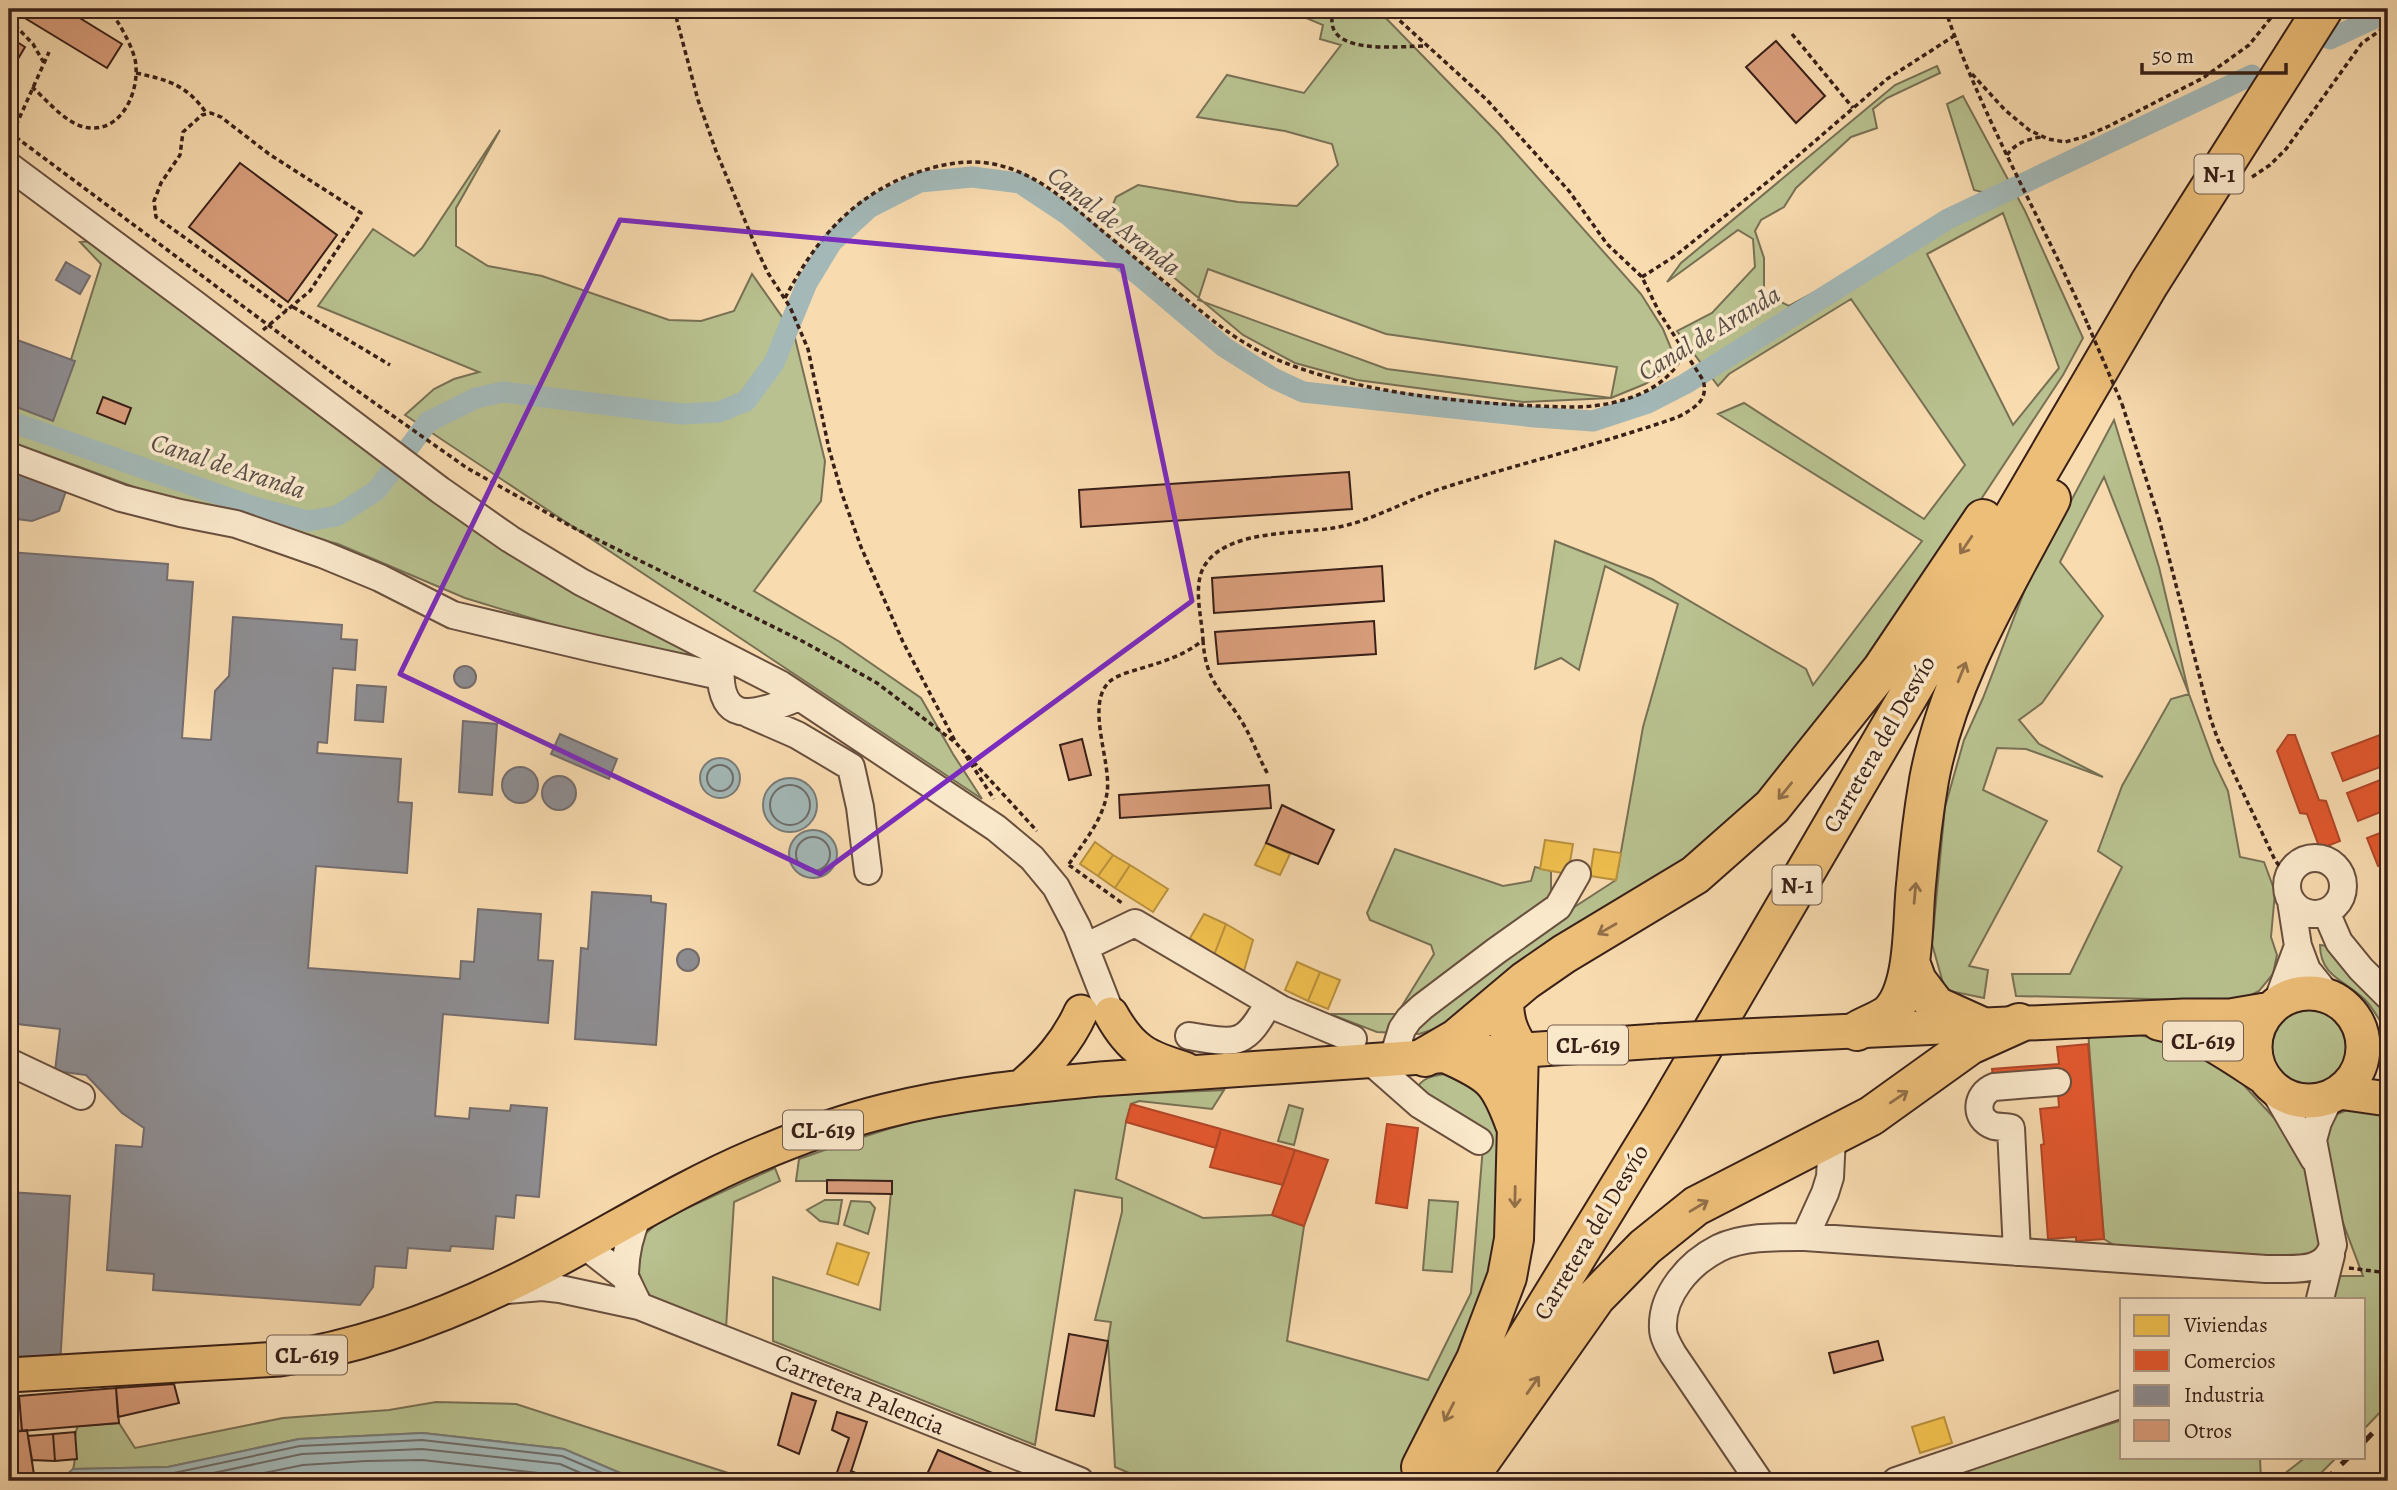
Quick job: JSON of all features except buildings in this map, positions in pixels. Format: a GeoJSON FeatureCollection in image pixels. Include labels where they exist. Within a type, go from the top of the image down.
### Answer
{"type":"FeatureCollection","features":[{"type":"Feature","properties":{"kind":"highway","name":"Carretera del Desvío"},"geometry":{"type":"LineString","coordinates":[[1439,1481],[1664,1114],[2154,276],[2323,9]]}},
{"type":"Feature","properties":{"kind":"highway","name":"N-1"},"geometry":{"type":"LineString","coordinates":[[1910,962],[1920,844],[1929,778],[1947,710],[1965,662],[2106,394],[2154,276]]}},
{"type":"Feature","properties":{"kind":"highway","name":"N-1"},"geometry":{"type":"LineString","coordinates":[[1398,1054],[1456,1039],[1525,981],[1564,954],[1695,875],[1772,807],[1882,669],[2060,405],[2154,276]]}},
{"type":"Feature","properties":{"kind":"highway"},"geometry":{"type":"LineString","coordinates":[[1910,962],[1917,981],[1936,1006],[1978,1025]]}},
{"type":"Feature","properties":{"kind":"highway"},"geometry":{"type":"LineString","coordinates":[[1857,1031],[1890,1013],[1903,991],[1910,962]]}},
{"type":"Feature","properties":{"kind":"highway"},"geometry":{"type":"LineString","coordinates":[[1414,1481],[1476,1359],[1507,1277],[1514,1239],[1519,1049],[1504,1020],[1504,1000]]}},
{"type":"Feature","properties":{"kind":"highway"},"geometry":{"type":"LineString","coordinates":[[1466,1481],[1596,1297],[1645,1247],[1696,1206],[1871,1116],[1970,1045],[2019,1023]]}},
{"type":"Feature","properties":{"kind":"highway"},"geometry":{"type":"LineString","coordinates":[[1398,1054],[1480,1069],[1501,1089],[1517,1129]]}},
{"type":"Feature","properties":{"kind":"main road","name":"CL-619"},"geometry":{"type":"LineString","coordinates":[[2268,1082],[2256,1057],[2256,1035],[2262,1021],[2273,1007],[2286,998],[2300,993],[2328,996]]}},
{"type":"Feature","properties":{"kind":"main road"},"geometry":{"type":"LineString","coordinates":[[2328,996],[2342,1003],[2353,1014],[2388,1064]]}},
{"type":"Feature","properties":{"kind":"main road","name":"CL-619"},"geometry":{"type":"LineString","coordinates":[[9,1375],[280,1359],[323,1353],[385,1335],[497,1290],[752,1157],[846,1122],[924,1102],[1021,1087],[1100,1079],[1398,1054],[1776,1034],[2230,1016],[2273,1007]]}},
{"type":"Feature","properties":{"kind":"main road"},"geometry":{"type":"LineString","coordinates":[[1096,1013],[1154,1060],[1194,1072]]}},
{"type":"Feature","properties":{"kind":"main road"},"geometry":{"type":"LineString","coordinates":[[1096,1013],[1114,1040],[1110,1060],[1100,1079]]}},
{"type":"Feature","properties":{"kind":"main road"},"geometry":{"type":"LineString","coordinates":[[1021,1087],[1057,1054],[1072,1033],[1096,1013]]}},
{"type":"Feature","properties":{"kind":"main road","name":"CL-619"},"geometry":{"type":"LineString","coordinates":[[2135,1018],[2169,1025],[2194,1036],[2268,1082],[2284,1095],[2298,1100],[2314,1101],[2335,1094],[2388,1099]]}},
{"type":"Feature","properties":{"kind":"main road"},"geometry":{"type":"LineString","coordinates":[[2335,1094],[2353,1079],[2361,1063],[2364,1045],[2360,1027]]}},
{"type":"Feature","properties":{"kind":"street"},"geometry":{"type":"LineString","coordinates":[[9,166],[510,539],[721,664],[780,684],[996,828],[1032,858],[1056,887],[1100,979],[1096,1013]]}},
{"type":"Feature","properties":{"kind":"street"},"geometry":{"type":"LineString","coordinates":[[9,456],[121,498],[236,524],[322,554],[380,578],[453,615],[592,648],[721,664]]}},
{"type":"Feature","properties":{"kind":"street"},"geometry":{"type":"LineString","coordinates":[[721,664],[725,697],[732,707],[797,735],[851,767],[868,871]]}},
{"type":"Feature","properties":{"kind":"street"},"geometry":{"type":"LineString","coordinates":[[749,714],[768,710],[799,697]]}},
{"type":"Feature","properties":{"kind":"street"},"geometry":{"type":"LineString","coordinates":[[2273,1007],[2297,939],[2305,919],[2340,900],[2343,890],[2342,881],[2333,865],[2325,860],[2307,859],[2292,869],[2290,889],[2297,939],[2307,970],[2328,996]]}},
{"type":"Feature","properties":{"kind":"street"},"geometry":{"type":"LineString","coordinates":[[1479,1141],[1420,1105],[1398,1054],[1402,1029],[1422,1007],[1558,907],[1577,874]]}},
{"type":"Feature","properties":{"kind":"street"},"geometry":{"type":"LineString","coordinates":[[2290,889],[2306,913],[2320,913]]}},
{"type":"Feature","properties":{"kind":"street"},"geometry":{"type":"LineString","coordinates":[[2320,913],[2361,969],[2388,996]]}},
{"type":"Feature","properties":{"kind":"street"},"geometry":{"type":"LineString","coordinates":[[1085,947],[1135,923],[1269,1002],[1313,1024],[1398,1054]]}},
{"type":"Feature","properties":{"kind":"street"},"geometry":{"type":"LineString","coordinates":[[1189,1036],[1220,1041],[1238,1039],[1250,1034],[1269,1002]]}},
{"type":"Feature","properties":{"kind":"street"},"geometry":{"type":"LineString","coordinates":[[9,1062],[81,1096]]}},
{"type":"Feature","properties":{"kind":"street"},"geometry":{"type":"LineString","coordinates":[[2017,1252],[2011,1128],[1992,1126],[1983,1119],[1979,1108],[1981,1097],[1985,1091],[1994,1087],[2057,1082]]}},
{"type":"Feature","properties":{"kind":"street"},"geometry":{"type":"LineString","coordinates":[[2268,1082],[2316,1161]]}},
{"type":"Feature","properties":{"kind":"street"},"geometry":{"type":"LineString","coordinates":[[2320,1298],[2333,1245],[2313,1140],[2318,1122],[2335,1094]]}},
{"type":"Feature","properties":{"kind":"street"},"geometry":{"type":"LineString","coordinates":[[1805,1237],[1830,1177],[1832,1136]]}},
{"type":"Feature","properties":{"kind":"street"},"geometry":{"type":"LineString","coordinates":[[638,1216],[630,1234],[625,1277],[639,1306]]}},
{"type":"Feature","properties":{"kind":"street"},"geometry":{"type":"LineString","coordinates":[[1759,1481],[1673,1354],[1662,1331],[1666,1302],[1685,1273],[1719,1248],[1765,1238],[1805,1237],[2266,1269],[2313,1267],[2330,1260]]}},
{"type":"Feature","properties":{"kind":"street"},"geometry":{"type":"LineString","coordinates":[[584,1245],[625,1277]]}},
{"type":"Feature","properties":{"kind":"street"},"geometry":{"type":"LineString","coordinates":[[584,1245],[596,1287],[602,1297]]}},
{"type":"Feature","properties":{"kind":"street","name":"Carretera Palencia"},"geometry":{"type":"LineString","coordinates":[[497,1290],[542,1287],[639,1306],[1080,1481]]}},
{"type":"Feature","properties":{"kind":"street"},"geometry":{"type":"LineString","coordinates":[[1896,1481],[2120,1405]]}},
{"type":"Feature","properties":{"kind":"path"},"geometry":{"type":"LineString","coordinates":[[32,87],[70,120],[83,127],[96,128],[112,122],[124,112],[131,100],[136,66],[132,49],[109,9]]}},
{"type":"Feature","properties":{"kind":"path"},"geometry":{"type":"LineString","coordinates":[[1334,9],[1331,21],[1333,31],[1341,39],[1369,46],[1426,46]]}},
{"type":"Feature","properties":{"kind":"path"},"geometry":{"type":"LineString","coordinates":[[1269,776],[1245,727],[1214,685],[1208,672],[1199,605],[1200,581],[1205,563],[1219,551],[1241,541],[1268,535],[1335,528],[1359,522],[1440,489],[1678,417],[1695,408],[1704,397],[1703,380],[1659,312],[1642,277],[1607,244],[1569,191],[1487,100],[1387,9]]}},
{"type":"Feature","properties":{"kind":"path"},"geometry":{"type":"LineString","coordinates":[[1945,9],[1954,36],[2007,155],[2060,259],[2122,404],[2159,519],[2204,696],[2218,740],[2290,889]]}},
{"type":"Feature","properties":{"kind":"path"},"geometry":{"type":"LineString","coordinates":[[1972,74],[2005,110],[2029,130],[2043,137],[2065,142],[2084,137],[2194,83],[2231,61],[2249,46],[2278,9]]}},
{"type":"Feature","properties":{"kind":"path"},"geometry":{"type":"LineString","coordinates":[[673,10],[698,100],[716,151],[758,252],[799,324],[808,349],[842,494],[861,547],[903,642],[956,743],[992,792],[998,808],[996,828]]}},
{"type":"Feature","properties":{"kind":"path"},"geometry":{"type":"LineString","coordinates":[[9,19],[33,44],[44,63]]}},
{"type":"Feature","properties":{"kind":"path"},"geometry":{"type":"LineString","coordinates":[[2243,183],[2270,165],[2286,149],[2362,43],[2388,25]]}},
{"type":"Feature","properties":{"kind":"path"},"geometry":{"type":"LineString","coordinates":[[1792,34],[1853,108]]}},
{"type":"Feature","properties":{"kind":"path"},"geometry":{"type":"LineString","coordinates":[[1642,277],[1675,256],[1887,79],[1954,36]]}},
{"type":"Feature","properties":{"kind":"path"},"geometry":{"type":"LineString","coordinates":[[9,141],[10,133],[49,52]]}},
{"type":"Feature","properties":{"kind":"path"},"geometry":{"type":"LineString","coordinates":[[136,73],[158,78],[188,92],[207,114],[221,117],[268,154],[361,213],[310,291],[248,345]]}},
{"type":"Feature","properties":{"kind":"path"},"geometry":{"type":"LineString","coordinates":[[207,114],[191,123],[183,132],[180,155],[161,183],[154,201],[156,217],[288,311]]}},
{"type":"Feature","properties":{"kind":"path"},"geometry":{"type":"LineString","coordinates":[[10,133],[467,468],[518,498],[845,664],[877,683],[956,743],[1040,834]]}},
{"type":"Feature","properties":{"kind":"path"},"geometry":{"type":"LineString","coordinates":[[2007,155],[2014,146],[2025,140],[2043,137]]}},
{"type":"Feature","properties":{"kind":"path"},"geometry":{"type":"LineString","coordinates":[[785,298],[820,241],[839,219],[864,198],[915,172],[940,166],[986,163],[1007,168],[1053,191],[1219,326],[1250,346],[1308,371],[1395,391],[1531,405],[1586,407],[1631,397],[1664,381],[1675,369],[1684,350]]}},
{"type":"Feature","properties":{"kind":"path"},"geometry":{"type":"LineString","coordinates":[[293,307],[390,365]]}},
{"type":"Feature","properties":{"kind":"path"},"geometry":{"type":"LineString","coordinates":[[1069,864],[1096,823],[1107,793],[1100,723],[1101,693],[1110,681],[1179,656],[1203,640]]}},
{"type":"Feature","properties":{"kind":"path"},"geometry":{"type":"LineString","coordinates":[[1063,858],[1128,907]]}},
{"type":"Feature","properties":{"kind":"path"},"geometry":{"type":"LineString","coordinates":[[2330,1260],[2388,1273]]}},
{"type":"Feature","properties":{"kind":"highlighted area"},"geometry":{"type":"Polygon","coordinates":[[[620,220],[1122,266],[1192,601],[820,874],[400,674],[620,220]]]}},
{"type":"Feature","properties":{"kind":"green space"},"geometry":{"type":"Polygon","coordinates":[[[1285,9],[1377,9],[1498,133],[1641,294],[1663,329],[1675,358],[1665,372],[1645,384],[1611,398],[1617,367],[1386,334],[1208,269],[1199,298],[1106,221],[1116,197],[1138,185],[1238,202],[1297,206],[1338,165],[1332,144],[1285,131],[1197,117],[1227,75],[1304,93],[1341,45],[1320,39],[1323,25],[1285,9]]]}},
{"type":"Feature","properties":{"kind":"green space"},"geometry":{"type":"Polygon","coordinates":[[[1937,66],[1940,73],[1887,98],[1873,109],[1877,128],[1851,137],[1796,188],[1784,207],[1761,220],[1755,231],[1764,258],[1764,294],[1789,306],[1833,282],[1916,229],[1993,195],[1974,190],[1947,104],[1963,96],[2025,211],[2083,338],[2063,375],[1931,575],[1789,766],[1704,846],[1463,1020],[1419,1034],[1377,1032],[1330,1014],[1397,1014],[1434,954],[1431,945],[1370,920],[1367,913],[1395,849],[1503,886],[1531,881],[1535,867],[1551,871],[1551,902],[1565,913],[1616,880],[1643,727],[1678,604],[1605,566],[1579,670],[1561,658],[1535,669],[1555,541],[1652,579],[1806,669],[1813,685],[1922,541],[1718,414],[1744,403],[1924,519],[1965,465],[1851,299],[1729,374],[1718,386],[1677,331],[1712,313],[1755,267],[1753,239],[1738,230],[1667,282],[1681,263],[1895,85],[1937,66]],[[2003,213],[1927,254],[2013,425],[2059,368],[2003,213]]]}},
{"type":"Feature","properties":{"kind":"green space"},"geometry":{"type":"Polygon","coordinates":[[[500,130],[456,208],[456,246],[488,266],[542,276],[669,320],[701,321],[734,311],[752,274],[794,334],[825,461],[821,501],[754,591],[840,642],[921,698],[982,799],[405,415],[434,389],[454,379],[479,372],[318,306],[373,229],[414,256],[500,130]]]}},
{"type":"Feature","properties":{"kind":"green space"},"geometry":{"type":"Polygon","coordinates":[[[91,241],[702,655],[660,653],[563,628],[465,598],[338,544],[164,498],[9,441],[9,404],[52,420],[101,264],[80,242],[91,241]]]}},
{"type":"Feature","properties":{"kind":"green space"},"geometry":{"type":"Polygon","coordinates":[[[1203,302],[1387,369],[1611,398],[1523,402],[1357,380],[1295,363],[1243,335],[1203,302]]]}},
{"type":"Feature","properties":{"kind":"green space"},"geometry":{"type":"Polygon","coordinates":[[[2114,420],[2159,567],[2189,694],[2104,477],[2060,562],[2103,616],[2042,703],[2019,720],[2039,744],[2103,777],[2026,749],[1997,748],[1983,790],[2047,821],[1969,966],[1988,970],[1984,998],[1945,990],[1932,944],[1945,807],[1964,740],[2027,584],[2114,420]]]}},
{"type":"Feature","properties":{"kind":"green space"},"geometry":{"type":"Polygon","coordinates":[[[2189,694],[2214,762],[2228,791],[2240,857],[2264,862],[2275,892],[2271,937],[2277,955],[2273,974],[2259,991],[2239,1001],[2016,996],[2012,974],[2070,974],[2122,867],[2098,851],[2122,786],[2171,699],[2189,694]]]}},
{"type":"Feature","properties":{"kind":"green space"},"geometry":{"type":"Polygon","coordinates":[[[2320,945],[2360,950],[2388,976],[2388,1035],[2367,1002],[2330,972],[2321,956],[2320,945]]]}},
{"type":"Feature","properties":{"kind":"green space"},"geometry":{"type":"Polygon","coordinates":[[[2310,1010],[2325,1013],[2342,1027],[2349,1049],[2346,1064],[2332,1081],[2310,1088],[2295,1085],[2278,1071],[2271,1049],[2274,1034],[2288,1017],[2310,1010]]]}},
{"type":"Feature","properties":{"kind":"green space"},"geometry":{"type":"Polygon","coordinates":[[[2088,1031],[2129,1033],[2183,1044],[2240,1081],[2275,1119],[2305,1161],[2322,1246],[2317,1258],[2117,1247],[2104,1239],[2088,1031]]]}},
{"type":"Feature","properties":{"kind":"green space"},"geometry":{"type":"Polygon","coordinates":[[[1445,1074],[1479,1085],[1502,1135],[1502,1239],[1459,1364],[1400,1481],[1148,1481],[1115,1467],[1108,1341],[1111,1322],[1095,1320],[1122,1212],[1122,1198],[1075,1190],[1035,1445],[773,1341],[773,1277],[880,1310],[892,1181],[796,1181],[799,1159],[913,1122],[984,1107],[1074,1097],[1224,1090],[1212,1109],[1139,1101],[1131,1104],[1116,1179],[1203,1218],[1272,1215],[1304,1226],[1287,1341],[1428,1380],[1471,1293],[1484,1134],[1416,1089],[1432,1076],[1445,1074]]]}},
{"type":"Feature","properties":{"kind":"green space"},"geometry":{"type":"Polygon","coordinates":[[[1289,1105],[1303,1109],[1294,1145],[1278,1141],[1289,1105]]]}},
{"type":"Feature","properties":{"kind":"green space"},"geometry":{"type":"Polygon","coordinates":[[[2349,1109],[2388,1112],[2388,1404],[2366,1427],[2366,1298],[2327,1298],[2333,1276],[2363,1276],[2337,1207],[2322,1131],[2333,1116],[2349,1109]]]}},
{"type":"Feature","properties":{"kind":"green space"},"geometry":{"type":"Polygon","coordinates":[[[775,1168],[780,1181],[734,1202],[726,1328],[654,1300],[645,1289],[637,1260],[645,1234],[661,1220],[775,1168]]]}},
{"type":"Feature","properties":{"kind":"green space"},"geometry":{"type":"Polygon","coordinates":[[[825,1200],[842,1200],[838,1224],[820,1221],[807,1210],[825,1200]]]}},
{"type":"Feature","properties":{"kind":"green space"},"geometry":{"type":"Polygon","coordinates":[[[1429,1200],[1458,1202],[1452,1272],[1423,1270],[1429,1200]]]}},
{"type":"Feature","properties":{"kind":"green space"},"geometry":{"type":"Polygon","coordinates":[[[851,1201],[870,1202],[875,1208],[868,1234],[844,1225],[851,1201]]]}},
{"type":"Feature","properties":{"kind":"green space"},"geometry":{"type":"Polygon","coordinates":[[[436,1402],[516,1404],[728,1473],[737,1481],[639,1481],[564,1449],[423,1433],[299,1439],[168,1467],[73,1469],[78,1426],[119,1423],[135,1448],[283,1418],[389,1410],[436,1402]]]}},
{"type":"Feature","properties":{"kind":"green space"},"geometry":{"type":"Polygon","coordinates":[[[2120,1421],[2120,1458],[2260,1458],[2261,1481],[1929,1481],[2120,1421]]]}},
{"type":"Feature","properties":{"kind":"green space"},"geometry":{"type":"Polygon","coordinates":[[[2305,1458],[2336,1458],[2313,1481],[2275,1481],[2305,1458]]]}},
{"type":"Feature","properties":{"kind":"water"},"geometry":{"type":"Polygon","coordinates":[[[720,758],[728,759],[734,764],[739,770],[739,786],[734,792],[728,797],[720,798],[712,797],[706,792],[701,786],[700,778],[701,770],[706,764],[712,759],[720,758]]]}},
{"type":"Feature","properties":{"kind":"water"},"geometry":{"type":"Polygon","coordinates":[[[790,778],[809,786],[817,805],[809,824],[790,832],[771,824],[763,805],[771,786],[790,778]]]}},
{"type":"Feature","properties":{"kind":"water"},"geometry":{"type":"Polygon","coordinates":[[[813,830],[830,837],[837,854],[830,871],[813,878],[796,871],[789,854],[796,837],[813,830]]]}},
{"type":"Feature","properties":{"kind":"water"},"geometry":{"type":"Polygon","coordinates":[[[423,1433],[564,1449],[639,1481],[59,1481],[73,1469],[168,1467],[299,1439],[423,1433]]]}},
{"type":"Feature","properties":{"kind":"waterway","name":"Canal de Aranda"},"geometry":{"type":"LineString","coordinates":[[2330,39],[2388,12]]}},
{"type":"Feature","properties":{"kind":"waterway","name":"Canal de Aranda"},"geometry":{"type":"LineString","coordinates":[[9,421],[254,507],[308,521],[337,516],[377,490],[428,422],[476,398],[503,392],[682,414],[719,412],[746,401],[774,363],[807,283],[832,242],[869,208],[920,182],[972,177],[1020,183],[1068,215],[1224,347],[1273,378],[1303,392],[1593,421],[1648,403],[1685,384],[1948,219],[2252,75]]}},
{"type":"Feature","properties":{"kind":"railway"},"geometry":{"type":"LineString","coordinates":[[2366,1440],[2388,1417]]}},
{"type":"Feature","properties":{"kind":"railway"},"geometry":{"type":"LineString","coordinates":[[2324,1481],[2348,1458]]}}]}
